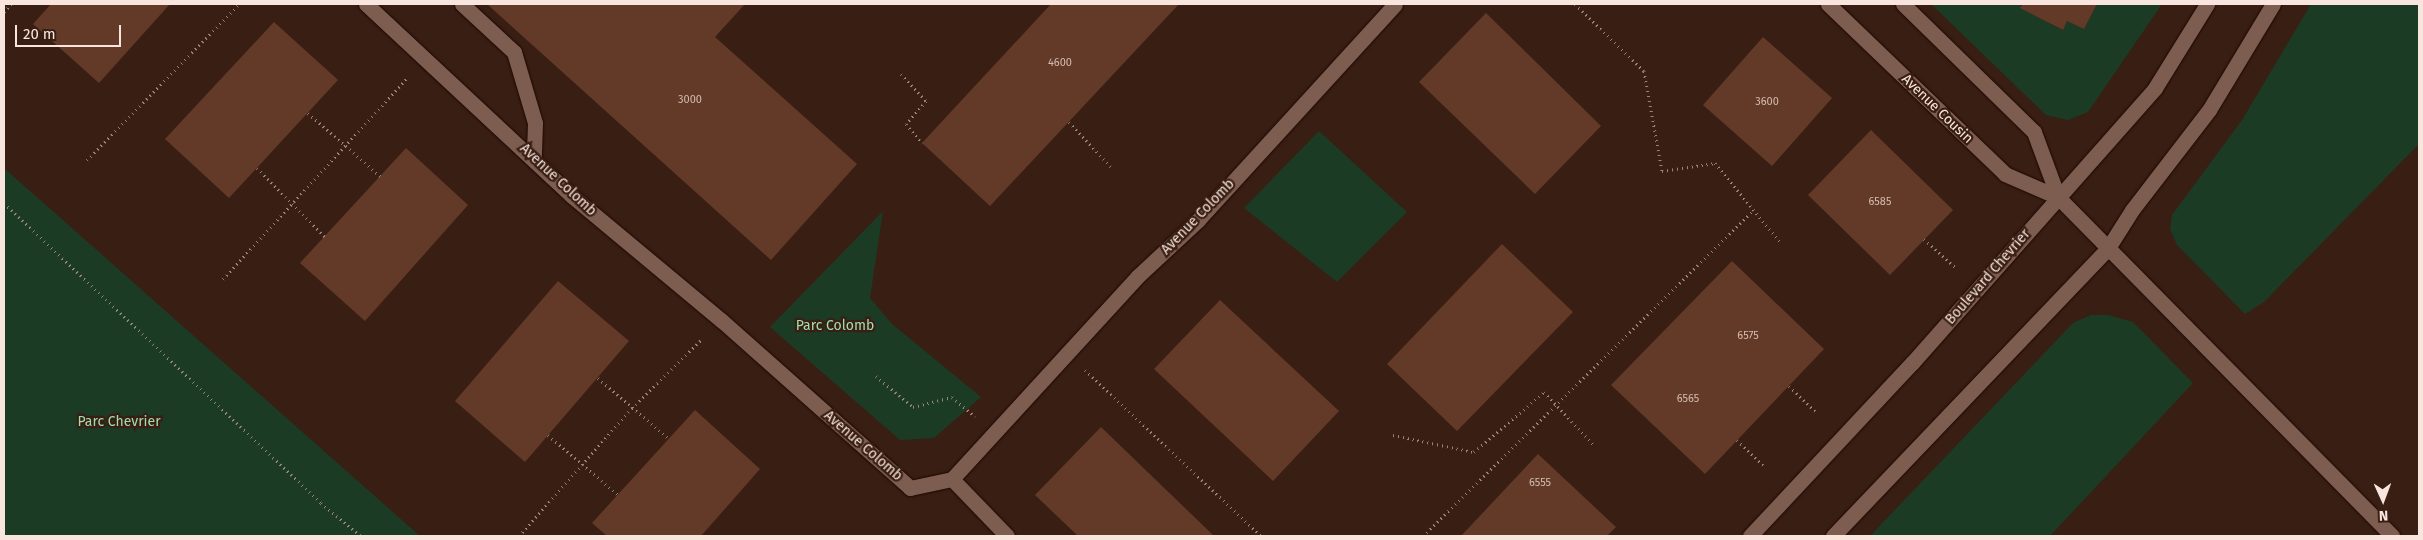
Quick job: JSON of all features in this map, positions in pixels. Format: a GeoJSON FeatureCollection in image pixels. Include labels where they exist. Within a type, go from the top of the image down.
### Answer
{"type":"FeatureCollection","features":[{"type":"Feature","properties":{"kind":"street","name":"Avenue Colomb"},"geometry":{"type":"LineString","coordinates":[[366,4],[426,57],[572,196],[720,320],[910,488],[952,479],[1138,276],[1198,220],[1395,4]]}},
{"type":"Feature","properties":{"kind":"street"},"geometry":{"type":"LineString","coordinates":[[462,4],[514,52],[536,123],[534,158]]}},
{"type":"Feature","properties":{"kind":"street","name":"Avenue Cousin"},"geometry":{"type":"LineString","coordinates":[[1828,4],[2005,174],[2058,197],[2392,536]]}},
{"type":"Feature","properties":{"kind":"street","name":"Avenue Cousin"},"geometry":{"type":"LineString","coordinates":[[1903,4],[2034,132],[2058,197]]}},
{"type":"Feature","properties":{"kind":"street","name":"Boulevard Chevrier"},"geometry":{"type":"LineString","coordinates":[[1750,536],[1912,363],[2155,88],[2207,4]]}},
{"type":"Feature","properties":{"kind":"street"},"geometry":{"type":"LineString","coordinates":[[1833,536],[2108,248],[2132,210],[2209,110],[2272,4]]}},
{"type":"Feature","properties":{"kind":"street"},"geometry":{"type":"LineString","coordinates":[[952,479],[1007,536]]}},
{"type":"Feature","properties":{"kind":"path"},"geometry":{"type":"LineString","coordinates":[[4,12],[11,4]]}},
{"type":"Feature","properties":{"kind":"path"},"geometry":{"type":"LineString","coordinates":[[87,160],[239,4]]}},
{"type":"Feature","properties":{"kind":"path"},"geometry":{"type":"LineString","coordinates":[[1575,4],[1644,71],[1662,170],[1715,163],[1781,243]]}},
{"type":"Feature","properties":{"kind":"path"},"geometry":{"type":"LineString","coordinates":[[223,279],[426,57]]}},
{"type":"Feature","properties":{"kind":"path"},"geometry":{"type":"LineString","coordinates":[[901,74],[926,101],[906,124],[922,143]]}},
{"type":"Feature","properties":{"kind":"path"},"geometry":{"type":"LineString","coordinates":[[308,113],[380,176]]}},
{"type":"Feature","properties":{"kind":"path"},"geometry":{"type":"LineString","coordinates":[[1069,122],[1111,167]]}},
{"type":"Feature","properties":{"kind":"path"},"geometry":{"type":"LineString","coordinates":[[257,168],[325,237]]}},
{"type":"Feature","properties":{"kind":"path"},"geometry":{"type":"LineString","coordinates":[[4,204],[321,503],[361,536]]}},
{"type":"Feature","properties":{"kind":"path"},"geometry":{"type":"LineString","coordinates":[[1423,536],[1754,210]]}},
{"type":"Feature","properties":{"kind":"path"},"geometry":{"type":"LineString","coordinates":[[1924,239],[1956,268]]}},
{"type":"Feature","properties":{"kind":"path"},"geometry":{"type":"LineString","coordinates":[[519,536],[632,408],[720,320]]}},
{"type":"Feature","properties":{"kind":"path"},"geometry":{"type":"LineString","coordinates":[[1067,352],[1261,536]]}},
{"type":"Feature","properties":{"kind":"path"},"geometry":{"type":"LineString","coordinates":[[876,376],[913,407],[952,396],[994,432]]}},
{"type":"Feature","properties":{"kind":"path"},"geometry":{"type":"LineString","coordinates":[[598,378],[668,438]]}},
{"type":"Feature","properties":{"kind":"path"},"geometry":{"type":"LineString","coordinates":[[1789,386],[1818,414]]}},
{"type":"Feature","properties":{"kind":"path"},"geometry":{"type":"LineString","coordinates":[[1393,435],[1474,452],[1544,392],[1594,446]]}},
{"type":"Feature","properties":{"kind":"path"},"geometry":{"type":"LineString","coordinates":[[548,435],[617,494]]}},
{"type":"Feature","properties":{"kind":"path"},"geometry":{"type":"LineString","coordinates":[[1737,440],[1766,468]]}},
{"type":"Feature","properties":{"kind":"green space"},"geometry":{"type":"Polygon","coordinates":[[[1931,4],[2023,4],[2021,8],[2062,30],[2067,21],[2084,29],[2097,4],[2162,4],[2088,112],[2068,120],[2046,115],[1931,4]]]}},
{"type":"Feature","properties":{"kind":"green space"},"geometry":{"type":"Polygon","coordinates":[[[2311,4],[2419,4],[2419,144],[2264,302],[2245,314],[2177,245],[2170,229],[2172,215],[2242,120],[2311,4]]]}},
{"type":"Feature","properties":{"kind":"green space"},"geometry":{"type":"Polygon","coordinates":[[[1319,131],[1407,212],[1337,282],[1244,208],[1319,131]]]}},
{"type":"Feature","properties":{"kind":"green space","name":"Parc Chevrier"},"geometry":{"type":"Polygon","coordinates":[[[4,168],[420,536],[4,536],[4,168]]]}},
{"type":"Feature","properties":{"kind":"green space","name":"Parc Colomb"},"geometry":{"type":"Polygon","coordinates":[[[883,211],[870,298],[892,324],[981,397],[934,438],[900,440],[770,327],[883,211]]]}},
{"type":"Feature","properties":{"kind":"green space"},"geometry":{"type":"Polygon","coordinates":[[[2091,315],[2108,315],[2133,322],[2193,383],[2050,536],[1870,536],[2073,323],[2091,315]]]}},
{"type":"Feature","properties":{"kind":"building"},"geometry":{"type":"Polygon","coordinates":[[[51,4],[170,4],[99,83],[33,24],[51,4]]]}},
{"type":"Feature","properties":{"kind":"building"},"geometry":{"type":"Polygon","coordinates":[[[487,4],[745,4],[715,37],[857,164],[771,260],[487,4]]]}},
{"type":"Feature","properties":{"kind":"building"},"geometry":{"type":"Polygon","coordinates":[[[1051,4],[1179,4],[990,206],[922,143],[1051,4]]]}},
{"type":"Feature","properties":{"kind":"building"},"geometry":{"type":"Polygon","coordinates":[[[2023,4],[2097,4],[2084,29],[2067,21],[2063,30],[2020,8],[2023,4]]]}},
{"type":"Feature","properties":{"kind":"building"},"geometry":{"type":"Polygon","coordinates":[[[1486,13],[1601,126],[1535,194],[1419,82],[1486,13]]]}},
{"type":"Feature","properties":{"kind":"building"},"geometry":{"type":"Polygon","coordinates":[[[274,22],[338,80],[229,198],[165,139],[274,22]]]}},
{"type":"Feature","properties":{"kind":"building"},"geometry":{"type":"Polygon","coordinates":[[[1763,37],[1832,98],[1772,166],[1703,105],[1763,37]]]}},
{"type":"Feature","properties":{"kind":"building"},"geometry":{"type":"Polygon","coordinates":[[[1871,130],[1953,210],[1890,275],[1808,195],[1871,130]]]}},
{"type":"Feature","properties":{"kind":"building"},"geometry":{"type":"Polygon","coordinates":[[[406,148],[468,205],[365,321],[300,263],[406,148]]]}},
{"type":"Feature","properties":{"kind":"building"},"geometry":{"type":"Polygon","coordinates":[[[1502,244],[1573,312],[1457,431],[1387,364],[1502,244]]]}},
{"type":"Feature","properties":{"kind":"building"},"geometry":{"type":"Polygon","coordinates":[[[1732,261],[1824,349],[1705,474],[1611,385],[1732,261]]]}},
{"type":"Feature","properties":{"kind":"building"},"geometry":{"type":"Polygon","coordinates":[[[558,281],[629,341],[525,462],[455,401],[558,281]]]}},
{"type":"Feature","properties":{"kind":"building"},"geometry":{"type":"Polygon","coordinates":[[[1220,300],[1339,411],[1273,481],[1154,369],[1220,300]]]}},
{"type":"Feature","properties":{"kind":"building"},"geometry":{"type":"Polygon","coordinates":[[[695,410],[760,469],[701,536],[607,536],[592,523],[695,410]]]}},
{"type":"Feature","properties":{"kind":"building"},"geometry":{"type":"Polygon","coordinates":[[[1101,427],[1214,536],[1078,536],[1035,495],[1101,427]]]}},
{"type":"Feature","properties":{"kind":"building"},"geometry":{"type":"Polygon","coordinates":[[[1538,454],[1616,527],[1607,536],[1461,536],[1538,454]]]}}]}
